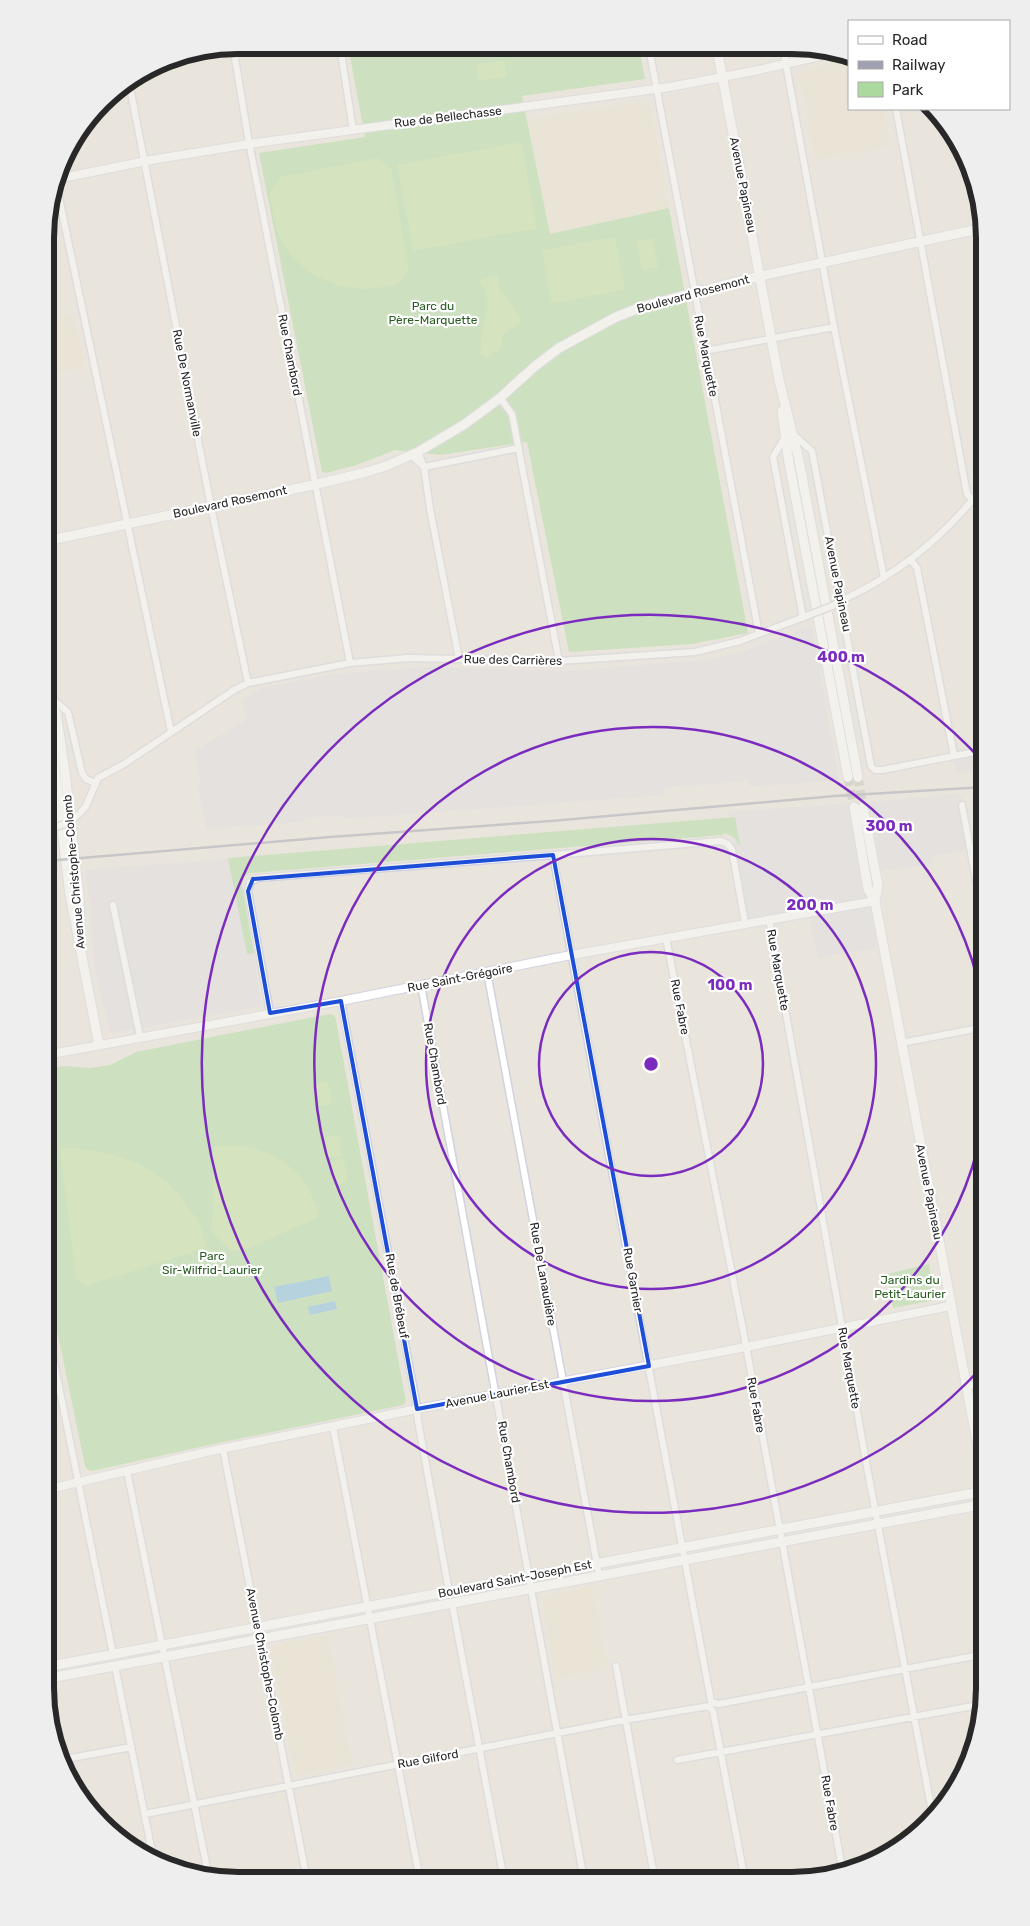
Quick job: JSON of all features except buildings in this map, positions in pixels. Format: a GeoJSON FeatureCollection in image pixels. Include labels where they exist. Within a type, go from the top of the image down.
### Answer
{"type":"FeatureCollection","features":[{"type":"Feature","properties":{"kind":"main road","name":"Avenue Papineau"},"geometry":{"type":"LineString","coordinates":[[718,54],[853,777]]}},
{"type":"Feature","properties":{"kind":"main road","name":"Boulevard Rosemont"},"geometry":{"type":"LineString","coordinates":[[54,539],[362,473],[415,454],[465,424],[500,398],[559,348],[616,317],[647,305],[694,292],[976,229]]}},
{"type":"Feature","properties":{"kind":"main road","name":"Avenue Christophe-Colomb"},"geometry":{"type":"LineString","coordinates":[[54,708],[70,811],[79,895],[82,959],[99,1045]]}},
{"type":"Feature","properties":{"kind":"main road","name":"Avenue Papineau"},"geometry":{"type":"LineString","coordinates":[[859,807],[878,885],[875,901],[976,1440]]}},
{"type":"Feature","properties":{"kind":"main road","name":"Boulevard Saint-Joseph Est"},"geometry":{"type":"LineString","coordinates":[[54,1665],[976,1493]]}},
{"type":"Feature","properties":{"kind":"main road","name":"Boulevard Saint-Joseph Est"},"geometry":{"type":"LineString","coordinates":[[54,1677],[531,1587],[976,1506]]}},
{"type":"Feature","properties":{"kind":"street","name":"Rue Chambord"},"geometry":{"type":"LineString","coordinates":[[234,54],[249,144],[350,663]]}},
{"type":"Feature","properties":{"kind":"street"},"geometry":{"type":"LineString","coordinates":[[341,54],[353,130]]}},
{"type":"Feature","properties":{"kind":"street","name":"Rue Marquette"},"geometry":{"type":"LineString","coordinates":[[650,54],[759,634]]}},
{"type":"Feature","properties":{"kind":"street"},"geometry":{"type":"LineString","coordinates":[[784,54],[834,327],[884,578]]}},
{"type":"Feature","properties":{"kind":"street","name":"Rue de Bellechasse"},"geometry":{"type":"LineString","coordinates":[[65,176],[249,144],[656,90],[722,78],[821,56]]}},
{"type":"Feature","properties":{"kind":"street","name":"Rue De Normanville"},"geometry":{"type":"LineString","coordinates":[[130,89],[211,506],[248,683]]}},
{"type":"Feature","properties":{"kind":"street"},"geometry":{"type":"LineString","coordinates":[[896,110],[967,494],[976,503]]}},
{"type":"Feature","properties":{"kind":"street"},"geometry":{"type":"LineString","coordinates":[[59,196],[171,732]]}},
{"type":"Feature","properties":{"kind":"street"},"geometry":{"type":"LineString","coordinates":[[705,351],[834,327]]}},
{"type":"Feature","properties":{"kind":"street"},"geometry":{"type":"LineString","coordinates":[[500,398],[512,414],[520,448],[559,661]]}},
{"type":"Feature","properties":{"kind":"street"},"geometry":{"type":"LineString","coordinates":[[789,436],[773,457],[802,618]]}},
{"type":"Feature","properties":{"kind":"street","name":"Avenue Papineau"},"geometry":{"type":"LineString","coordinates":[[789,436],[812,451],[871,766],[875,770],[954,756]]}},
{"type":"Feature","properties":{"kind":"street"},"geometry":{"type":"LineString","coordinates":[[424,467],[520,448]]}},
{"type":"Feature","properties":{"kind":"street"},"geometry":{"type":"LineString","coordinates":[[415,454],[424,467],[430,509],[459,659]]}},
{"type":"Feature","properties":{"kind":"street","name":"Rue des Carrières"},"geometry":{"type":"LineString","coordinates":[[95,783],[105,773],[124,764],[234,690],[248,683],[350,663],[408,658],[559,661],[695,652],[740,641],[832,606],[884,578],[944,532],[976,496]]}},
{"type":"Feature","properties":{"kind":"street"},"geometry":{"type":"LineString","coordinates":[[910,559],[917,568],[954,756],[976,752]]}},
{"type":"Feature","properties":{"kind":"street"},"geometry":{"type":"LineString","coordinates":[[54,701],[68,712],[82,773],[86,779],[95,783],[89,800],[80,814],[54,828]]}},
{"type":"Feature","properties":{"kind":"street"},"geometry":{"type":"LineString","coordinates":[[962,804],[976,879]]}},
{"type":"Feature","properties":{"kind":"street"},"geometry":{"type":"LineString","coordinates":[[270,1013],[248,891],[250,882],[258,878],[553,856],[721,840],[728,844],[732,850],[745,924]]}},
{"type":"Feature","properties":{"kind":"street","name":"Rue Garnier"},"geometry":{"type":"LineString","coordinates":[[553,856],[743,1872]]}},
{"type":"Feature","properties":{"kind":"street","name":"Rue Saint-Grégoire"},"geometry":{"type":"LineString","coordinates":[[54,1053],[341,1001],[573,955],[875,901]]}},
{"type":"Feature","properties":{"kind":"street"},"geometry":{"type":"LineString","coordinates":[[113,905],[140,1037]]}},
{"type":"Feature","properties":{"kind":"street","name":"Rue Marquette"},"geometry":{"type":"LineString","coordinates":[[768,919],[931,1808]]}},
{"type":"Feature","properties":{"kind":"street","name":"Rue Fabre"},"geometry":{"type":"LineString","coordinates":[[666,938],[746,1347],[842,1865]]}},
{"type":"Feature","properties":{"kind":"street","name":"Rue De Lanaudière"},"geometry":{"type":"LineString","coordinates":[[487,972],[599,1576]]}},
{"type":"Feature","properties":{"kind":"street","name":"Rue Chambord"},"geometry":{"type":"LineString","coordinates":[[421,985],[583,1872]]}},
{"type":"Feature","properties":{"kind":"street","name":"Rue de Brébeuf"},"geometry":{"type":"LineString","coordinates":[[341,1001],[449,1591]]}},
{"type":"Feature","properties":{"kind":"street"},"geometry":{"type":"LineString","coordinates":[[901,1042],[976,1029]]}},
{"type":"Feature","properties":{"kind":"street","name":"Avenue Laurier Est"},"geometry":{"type":"LineString","coordinates":[[54,1488],[223,1449],[417,1409],[649,1366],[950,1306]]}},
{"type":"Feature","properties":{"kind":"street"},"geometry":{"type":"LineString","coordinates":[[54,1361],[113,1654]]}},
{"type":"Feature","properties":{"kind":"street"},"geometry":{"type":"LineString","coordinates":[[965,1386],[976,1384]]}},
{"type":"Feature","properties":{"kind":"street"},"geometry":{"type":"LineString","coordinates":[[333,1427],[418,1872]]}},
{"type":"Feature","properties":{"kind":"street","name":"Avenue Christophe-Colomb"},"geometry":{"type":"LineString","coordinates":[[223,1449],[305,1872]]}},
{"type":"Feature","properties":{"kind":"street"},"geometry":{"type":"LineString","coordinates":[[127,1471],[207,1870]]}},
{"type":"Feature","properties":{"kind":"street"},"geometry":{"type":"LineString","coordinates":[[452,1603],[502,1872]]}},
{"type":"Feature","properties":{"kind":"street","name":"Rue Gilford"},"geometry":{"type":"LineString","coordinates":[[145,1814],[398,1764],[976,1656]]}},
{"type":"Feature","properties":{"kind":"street"},"geometry":{"type":"LineString","coordinates":[[115,1666],[152,1851]]}},
{"type":"Feature","properties":{"kind":"street"},"geometry":{"type":"LineString","coordinates":[[616,1666],[653,1872]]}},
{"type":"Feature","properties":{"kind":"street"},"geometry":{"type":"LineString","coordinates":[[678,1760],[976,1706]]}},
{"type":"Feature","properties":{"kind":"street"},"geometry":{"type":"LineString","coordinates":[[68,1758],[131,1747]]}},
{"type":"Feature","properties":{"kind":"highlighted area"},"geometry":{"type":"Polygon","coordinates":[[[553,855],[649,1366],[417,1409],[341,1001],[270,1013],[248,891],[253,879],[553,855]]]}},
{"type":"Feature","properties":{"kind":"shaded area"},"geometry":{"type":"Polygon","coordinates":[[[844,61],[848,63],[848,110],[884,110],[891,146],[815,160],[799,72],[844,61]]]}},
{"type":"Feature","properties":{"kind":"shaded area"},"geometry":{"type":"Polygon","coordinates":[[[646,102],[650,105],[669,208],[550,234],[527,119],[646,102]]]}},
{"type":"Feature","properties":{"kind":"shaded area"},"geometry":{"type":"Polygon","coordinates":[[[73,314],[85,367],[54,374],[54,318],[73,314]]]}},
{"type":"Feature","properties":{"kind":"shaded area"},"geometry":{"type":"Polygon","coordinates":[[[812,626],[839,780],[750,787],[749,781],[664,788],[664,795],[343,819],[342,815],[304,818],[304,822],[207,829],[197,786],[201,785],[195,751],[247,719],[242,700],[262,688],[334,674],[425,667],[568,671],[705,660],[738,653],[812,626]]]}},
{"type":"Feature","properties":{"kind":"shaded area"},"geometry":{"type":"Polygon","coordinates":[[[976,754],[976,773],[956,772],[953,758],[976,754]]]}},
{"type":"Feature","properties":{"kind":"shaded area"},"geometry":{"type":"Polygon","coordinates":[[[959,794],[963,800],[971,849],[932,856],[933,865],[881,870],[870,802],[959,794]]]}},
{"type":"Feature","properties":{"kind":"shaded area"},"geometry":{"type":"Polygon","coordinates":[[[852,803],[877,948],[818,958],[809,914],[749,924],[728,812],[852,803]]]}},
{"type":"Feature","properties":{"kind":"shaded area"},"geometry":{"type":"Polygon","coordinates":[[[229,859],[254,953],[261,1005],[111,1033],[95,970],[86,870],[229,859]]]}},
{"type":"Feature","properties":{"kind":"shaded area"},"geometry":{"type":"Polygon","coordinates":[[[592,1586],[607,1668],[555,1678],[543,1597],[592,1586]]]}},
{"type":"Feature","properties":{"kind":"shaded area"},"geometry":{"type":"Polygon","coordinates":[[[328,1635],[352,1764],[297,1775],[295,1774],[271,1647],[328,1635]]]}},
{"type":"Feature","properties":{"kind":"green space","name":"Parc du Père-Marquette"},"geometry":{"type":"Polygon","coordinates":[[[349,54],[640,54],[645,79],[522,96],[550,234],[669,208],[748,633],[692,644],[569,652],[527,442],[440,455],[395,450],[357,465],[326,473],[322,472],[259,153],[365,137],[349,54]]]}},
{"type":"Feature","properties":{"kind":"green space"},"geometry":{"type":"Polygon","coordinates":[[[504,60],[507,76],[479,81],[476,65],[504,60]]]}},
{"type":"Feature","properties":{"kind":"green space"},"geometry":{"type":"Polygon","coordinates":[[[521,142],[537,228],[413,251],[397,165],[521,142]]]}},
{"type":"Feature","properties":{"kind":"green space"},"geometry":{"type":"Polygon","coordinates":[[[378,158],[391,168],[409,271],[398,284],[364,289],[338,285],[313,274],[293,257],[285,246],[275,224],[270,193],[280,177],[378,158]]]}},
{"type":"Feature","properties":{"kind":"green space"},"geometry":{"type":"Polygon","coordinates":[[[615,237],[625,290],[552,303],[542,250],[615,237]]]}},
{"type":"Feature","properties":{"kind":"green space"},"geometry":{"type":"Polygon","coordinates":[[[653,238],[658,267],[642,270],[636,241],[653,238]]]}},
{"type":"Feature","properties":{"kind":"green space"},"geometry":{"type":"Polygon","coordinates":[[[498,275],[499,290],[521,318],[520,323],[502,335],[502,347],[487,358],[480,353],[482,330],[488,304],[484,286],[482,286],[480,280],[498,275]]]}},
{"type":"Feature","properties":{"kind":"green space"},"geometry":{"type":"Polygon","coordinates":[[[735,817],[740,845],[734,837],[724,833],[723,835],[250,873],[244,877],[242,885],[254,953],[247,954],[228,858],[735,817]]]}},
{"type":"Feature","properties":{"kind":"green space","name":"Parc Sir-Wilfrid-Laurier"},"geometry":{"type":"Polygon","coordinates":[[[329,1014],[334,1015],[406,1402],[403,1405],[92,1471],[88,1470],[85,1466],[54,1316],[54,1068],[65,1066],[90,1068],[110,1065],[136,1052],[329,1014]]]}},
{"type":"Feature","properties":{"kind":"green space"},"geometry":{"type":"Polygon","coordinates":[[[328,1082],[332,1104],[320,1106],[316,1084],[328,1082]]]}},
{"type":"Feature","properties":{"kind":"green space"},"geometry":{"type":"Polygon","coordinates":[[[339,1135],[342,1156],[328,1158],[325,1137],[339,1135]]]}},
{"type":"Feature","properties":{"kind":"green space"},"geometry":{"type":"Polygon","coordinates":[[[225,1146],[258,1150],[286,1163],[307,1186],[319,1217],[251,1247],[233,1252],[219,1240],[212,1226],[213,1147],[225,1146]]]}},
{"type":"Feature","properties":{"kind":"green space"},"geometry":{"type":"Polygon","coordinates":[[[73,1148],[107,1153],[137,1163],[164,1180],[176,1191],[196,1217],[207,1247],[87,1286],[76,1279],[60,1149],[73,1148]]]}},
{"type":"Feature","properties":{"kind":"green space"},"geometry":{"type":"Polygon","coordinates":[[[344,1159],[348,1182],[335,1185],[330,1162],[344,1159]]]}},
{"type":"Feature","properties":{"kind":"green space","name":"Jardins du Petit-Laurier"},"geometry":{"type":"Polygon","coordinates":[[[929,1264],[935,1300],[893,1308],[887,1274],[929,1264]]]}},
{"type":"Feature","properties":{"kind":"water"},"geometry":{"type":"Polygon","coordinates":[[[329,1276],[332,1291],[278,1303],[274,1287],[329,1276]]]}},
{"type":"Feature","properties":{"kind":"water"},"geometry":{"type":"Polygon","coordinates":[[[335,1301],[337,1309],[310,1315],[308,1307],[335,1301]]]}},
{"type":"Feature","properties":{"kind":"tunnel"},"geometry":{"type":"LineString","coordinates":[[848,777],[854,807]]}},
{"type":"Feature","properties":{"kind":"tunnel"},"geometry":{"type":"LineString","coordinates":[[858,777],[863,807]]}},
{"type":"Feature","properties":{"kind":"railway"},"geometry":{"type":"LineString","coordinates":[[54,860],[551,821],[835,796],[976,788]]}}]}
